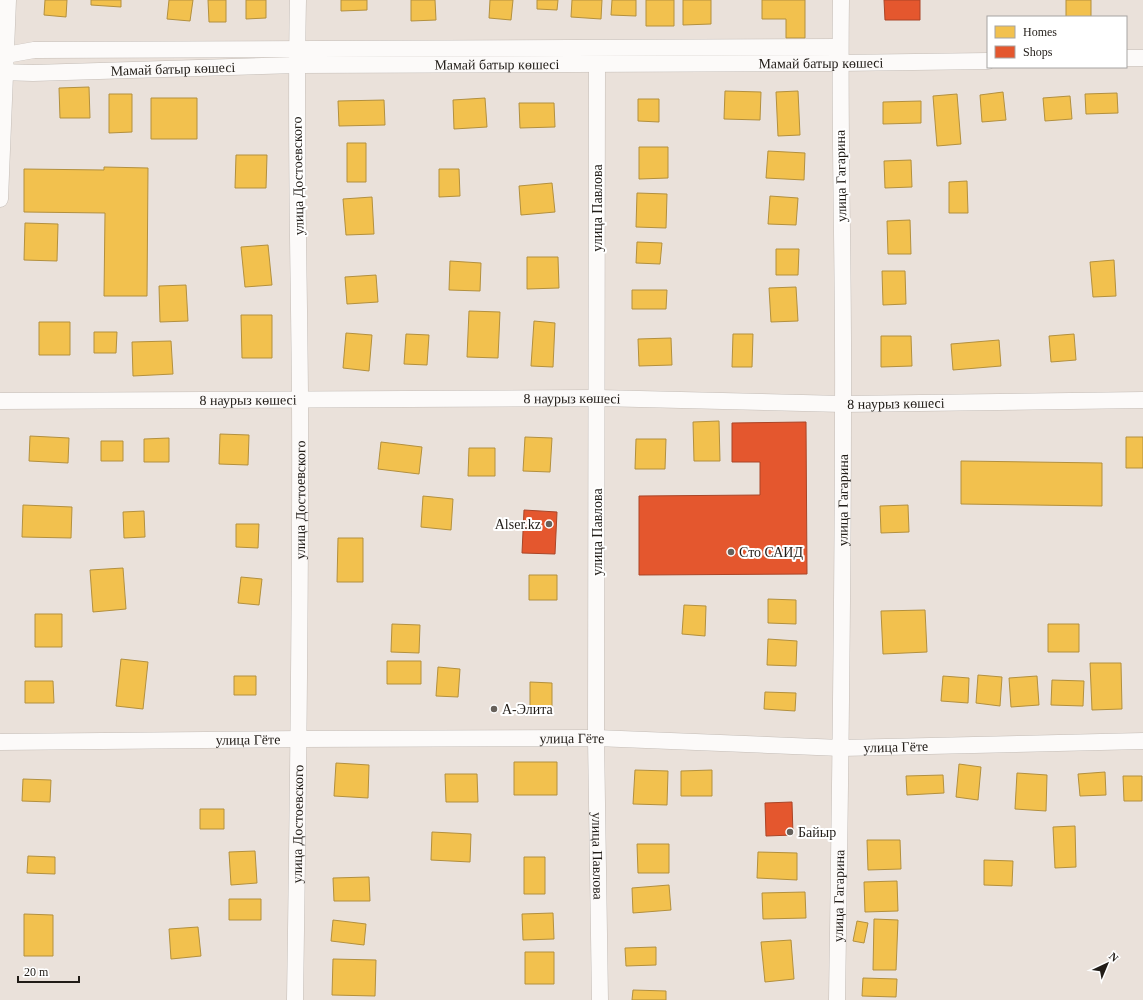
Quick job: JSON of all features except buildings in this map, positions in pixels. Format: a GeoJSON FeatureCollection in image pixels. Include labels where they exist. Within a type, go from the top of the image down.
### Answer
{"type":"FeatureCollection","features":[{"type":"Feature","properties":{"kind":"street"},"geometry":{"type":"LineString","coordinates":[[0,199],[3,64],[8,0]]}},
{"type":"Feature","properties":{"kind":"street","name":"улица Достоевского"},"geometry":{"type":"LineString","coordinates":[[295,1000],[299,739],[300,399],[297,65],[298,0]]}},
{"type":"Feature","properties":{"kind":"street","name":"улица Гагарина"},"geometry":{"type":"LineString","coordinates":[[837,1000],[841,748],[843,404],[840,63],[841,0]]}},
{"type":"Feature","properties":{"kind":"street","name":"Мамай батыр көшесі"},"geometry":{"type":"LineString","coordinates":[[3,64],[34,50],[840,47]]}},
{"type":"Feature","properties":{"kind":"street"},"geometry":{"type":"LineString","coordinates":[[1127,58],[1143,58]]}},
{"type":"Feature","properties":{"kind":"street","name":"Мамай батыр көшесі"},"geometry":{"type":"LineString","coordinates":[[3,64],[41,72],[297,65],[987,61]]}},
{"type":"Feature","properties":{"kind":"street","name":"улица Павлова"},"geometry":{"type":"LineString","coordinates":[[597,64],[598,398],[596,738],[600,1000]]}},
{"type":"Feature","properties":{"kind":"street","name":"8 наурыз көшесі"},"geometry":{"type":"LineString","coordinates":[[0,400],[598,398],[843,404],[1143,400]]}},
{"type":"Feature","properties":{"kind":"street","name":"улица Гёте"},"geometry":{"type":"LineString","coordinates":[[0,742],[596,738],[841,748],[1143,741]]}},
{"type":"Feature","properties":{"kind":"place","name":"Alser.kz"},"geometry":{"type":"Point","coordinates":[549,524]}},
{"type":"Feature","properties":{"kind":"place","name":"Сто САИД"},"geometry":{"type":"Point","coordinates":[731,552]}},
{"type":"Feature","properties":{"kind":"place","name":"А-Элита"},"geometry":{"type":"Point","coordinates":[494,709]}},
{"type":"Feature","properties":{"kind":"place","name":"Байыр"},"geometry":{"type":"Point","coordinates":[790,832]}}]}
